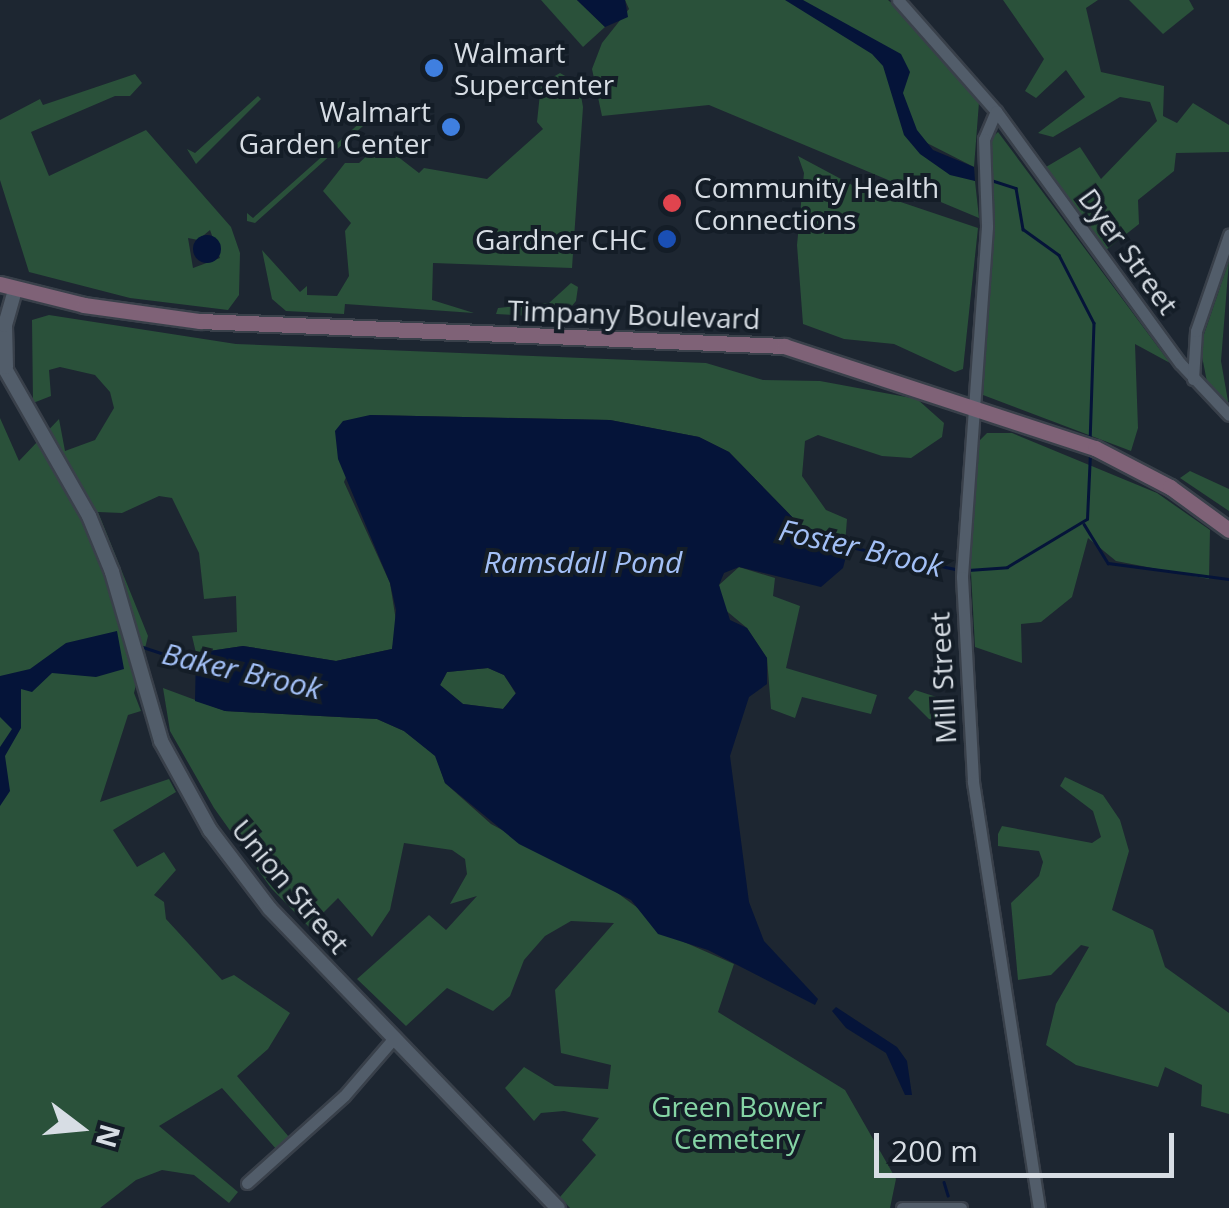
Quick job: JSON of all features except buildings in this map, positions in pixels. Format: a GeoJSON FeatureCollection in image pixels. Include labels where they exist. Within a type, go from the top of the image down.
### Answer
{"type":"FeatureCollection","features":[{"type":"Feature","properties":{"kind":"main road","name":"Timpany Boulevard"},"geometry":{"type":"LineString","coordinates":[[8,287],[112,310],[229,323],[784,346],[1089,446],[1170,486],[1229,530]]}},
{"type":"Feature","properties":{"kind":"street"},"geometry":{"type":"LineString","coordinates":[[898,0],[996,111]]}},
{"type":"Feature","properties":{"kind":"street","name":"Mill Street"},"geometry":{"type":"LineString","coordinates":[[996,111],[984,139],[986,188],[962,577],[973,782],[1039,1208]]}},
{"type":"Feature","properties":{"kind":"street","name":"Dyer Street"},"geometry":{"type":"LineString","coordinates":[[996,111],[1193,379],[1229,415]]}},
{"type":"Feature","properties":{"kind":"street"},"geometry":{"type":"LineString","coordinates":[[1193,379],[1196,331],[1229,234]]}},
{"type":"Feature","properties":{"kind":"street"},"geometry":{"type":"LineString","coordinates":[[3,367],[8,287]]}},
{"type":"Feature","properties":{"kind":"street","name":"Union Street"},"geometry":{"type":"LineString","coordinates":[[3,367],[89,516],[112,572],[161,741],[210,830],[270,908],[558,1208]]}},
{"type":"Feature","properties":{"kind":"street"},"geometry":{"type":"LineString","coordinates":[[247,1183],[344,1096],[395,1037]]}},
{"type":"Feature","properties":{"kind":"street"},"geometry":{"type":"LineString","coordinates":[[902,1208],[958,1208]]}},
{"type":"Feature","properties":{"kind":"green space"},"geometry":{"type":"Polygon","coordinates":[[[541,0],[577,0],[605,27],[583,47],[541,0]]]}},
{"type":"Feature","properties":{"kind":"green space"},"geometry":{"type":"Polygon","coordinates":[[[625,0],[888,0],[924,31],[979,102],[974,167],[925,142],[928,152],[975,181],[979,218],[709,105],[602,116],[592,69],[602,43],[629,9],[625,0]]]}},
{"type":"Feature","properties":{"kind":"green space"},"geometry":{"type":"Polygon","coordinates":[[[1003,0],[1098,0],[1086,8],[1101,72],[1164,86],[1163,116],[1177,123],[1193,103],[1229,125],[1229,152],[1176,153],[1174,171],[1138,200],[1139,224],[1106,250],[1046,167],[1080,147],[1101,179],[1157,121],[1150,102],[1120,97],[1053,137],[1038,133],[1085,97],[1066,70],[1036,98],[1025,91],[1044,59],[1003,0]]]}},
{"type":"Feature","properties":{"kind":"green space"},"geometry":{"type":"Polygon","coordinates":[[[1129,0],[1189,0],[1194,9],[1163,34],[1129,0]]]}},
{"type":"Feature","properties":{"kind":"green space"},"geometry":{"type":"Polygon","coordinates":[[[560,73],[579,84],[583,107],[572,268],[433,263],[432,300],[474,313],[345,304],[344,314],[286,311],[272,299],[262,250],[300,292],[307,286],[307,295],[337,296],[349,276],[345,231],[351,223],[323,191],[345,163],[359,163],[386,138],[384,146],[419,173],[424,168],[487,179],[543,129],[537,122],[541,84],[560,73]]]}},
{"type":"Feature","properties":{"kind":"green space"},"geometry":{"type":"Polygon","coordinates":[[[135,74],[142,83],[130,96],[115,96],[31,132],[49,176],[146,130],[231,227],[240,253],[239,295],[228,310],[130,298],[29,272],[0,180],[0,120],[40,99],[43,105],[135,74]],[[210,230],[198,240],[188,238],[193,268],[220,258],[210,230]]]}},
{"type":"Feature","properties":{"kind":"green space"},"geometry":{"type":"Polygon","coordinates":[[[258,96],[261,99],[196,164],[187,149],[195,153],[258,96]]]}},
{"type":"Feature","properties":{"kind":"green space"},"geometry":{"type":"Polygon","coordinates":[[[356,114],[364,116],[363,126],[255,223],[247,221],[247,213],[253,218],[362,121],[356,114]]]}},
{"type":"Feature","properties":{"kind":"green space"},"geometry":{"type":"Polygon","coordinates":[[[998,132],[1170,363],[1135,344],[1138,428],[1131,451],[983,395],[993,206],[989,140],[998,132]]]}},
{"type":"Feature","properties":{"kind":"green space"},"geometry":{"type":"Polygon","coordinates":[[[798,156],[856,187],[978,228],[963,369],[955,372],[894,344],[844,339],[803,324],[797,245],[804,173],[798,156]]]}},
{"type":"Feature","properties":{"kind":"green space"},"geometry":{"type":"Polygon","coordinates":[[[1229,261],[1221,361],[1229,407],[1207,382],[1200,346],[1229,261]]]}},
{"type":"Feature","properties":{"kind":"green space"},"geometry":{"type":"Polygon","coordinates":[[[571,283],[578,287],[576,301],[562,318],[496,314],[498,308],[549,303],[571,283]]]}},
{"type":"Feature","properties":{"kind":"green space"},"geometry":{"type":"Polygon","coordinates":[[[49,315],[236,344],[706,363],[763,380],[820,381],[917,399],[944,423],[942,437],[911,458],[882,456],[818,435],[805,441],[802,476],[826,510],[847,519],[845,544],[799,524],[729,452],[699,437],[610,420],[371,415],[344,482],[390,583],[397,627],[392,649],[336,661],[243,646],[196,653],[192,636],[237,632],[236,596],[204,599],[199,553],[172,498],[159,496],[122,513],[98,512],[148,636],[134,693],[141,711],[128,715],[100,802],[169,779],[176,792],[113,830],[137,867],[164,852],[176,870],[154,895],[164,902],[166,919],[222,980],[234,975],[290,1013],[268,1049],[237,1076],[289,1137],[277,1150],[222,1088],[159,1126],[238,1192],[229,1203],[194,1175],[162,1170],[136,1180],[100,1208],[0,1208],[0,418],[19,461],[59,419],[65,451],[95,440],[114,408],[110,392],[95,375],[60,367],[49,370],[51,396],[33,403],[32,320],[49,315]]]}},
{"type":"Feature","properties":{"kind":"green space"},"geometry":{"type":"Polygon","coordinates":[[[987,433],[1012,433],[1157,493],[1210,530],[1209,579],[1116,561],[1088,538],[1072,597],[1041,622],[1021,624],[1022,663],[975,647],[970,554],[976,444],[987,433]]]}},
{"type":"Feature","properties":{"kind":"green space"},"geometry":{"type":"Polygon","coordinates":[[[1190,471],[1229,489],[1229,511],[1180,478],[1190,471]]]}},
{"type":"Feature","properties":{"kind":"green space"},"geometry":{"type":"Polygon","coordinates":[[[739,567],[775,578],[773,596],[800,606],[786,668],[877,695],[871,714],[802,697],[795,718],[771,709],[767,658],[747,628],[723,608],[719,585],[739,567]]]}},
{"type":"Feature","properties":{"kind":"green space"},"geometry":{"type":"Polygon","coordinates":[[[488,668],[504,675],[516,694],[503,709],[463,704],[440,685],[447,672],[488,668]]]}},
{"type":"Feature","properties":{"kind":"green space","name":"Green Bower Cemetery"},"geometry":{"type":"Polygon","coordinates":[[[163,688],[225,711],[377,719],[404,731],[436,756],[445,783],[491,824],[612,889],[684,942],[734,964],[718,1012],[845,1090],[896,1179],[890,1208],[570,1208],[560,1197],[596,1155],[582,1140],[599,1118],[564,1111],[541,1113],[534,1121],[505,1088],[524,1067],[555,1086],[608,1089],[611,1065],[561,1053],[555,990],[614,923],[571,921],[545,936],[524,960],[510,996],[493,1011],[447,988],[406,1026],[357,979],[429,915],[446,930],[477,896],[450,904],[467,874],[465,859],[452,850],[404,843],[390,910],[372,937],[338,898],[309,927],[271,888],[214,808],[170,731],[163,688]]]}},
{"type":"Feature","properties":{"kind":"green space"},"geometry":{"type":"Polygon","coordinates":[[[915,690],[952,702],[957,728],[929,719],[908,698],[915,690]]]}},
{"type":"Feature","properties":{"kind":"green space"},"geometry":{"type":"Polygon","coordinates":[[[1065,777],[1103,795],[1120,820],[1129,851],[1112,910],[1153,930],[1165,967],[1229,1013],[1229,1114],[1201,1106],[1202,1085],[1165,1067],[1158,1087],[1076,1065],[1046,1045],[1056,1004],[1089,947],[1081,945],[1051,975],[1018,980],[1011,903],[1039,876],[1043,862],[1039,851],[998,846],[998,834],[1002,826],[1092,843],[1101,837],[1093,811],[1060,786],[1065,777]]]}},
{"type":"Feature","properties":{"kind":"water"},"geometry":{"type":"Polygon","coordinates":[[[577,0],[625,0],[628,17],[605,27],[577,0]]]}},
{"type":"Feature","properties":{"kind":"water"},"geometry":{"type":"Polygon","coordinates":[[[785,0],[803,0],[901,54],[910,72],[903,93],[917,130],[933,150],[974,167],[975,181],[950,175],[920,154],[904,135],[883,66],[872,54],[785,0]]]}},
{"type":"Feature","properties":{"kind":"water"},"geometry":{"type":"Polygon","coordinates":[[[207,235],[217,239],[221,249],[217,259],[207,263],[197,259],[193,249],[197,239],[207,235]]]}},
{"type":"Feature","properties":{"kind":"water","name":"Ramsdall Pond"},"geometry":{"type":"Polygon","coordinates":[[[370,415],[610,420],[699,437],[729,452],[799,524],[849,545],[843,568],[821,587],[739,567],[724,573],[719,585],[730,620],[747,628],[767,658],[767,684],[749,697],[730,756],[749,902],[764,941],[818,999],[815,1005],[708,950],[658,934],[631,900],[519,844],[445,783],[435,756],[404,731],[377,719],[225,711],[195,701],[196,653],[243,646],[336,661],[392,649],[396,610],[390,583],[338,459],[335,431],[343,421],[370,415]],[[488,668],[447,672],[440,685],[463,704],[503,709],[516,693],[504,675],[488,668]]]}},
{"type":"Feature","properties":{"kind":"water"},"geometry":{"type":"Polygon","coordinates":[[[117,631],[124,669],[96,677],[52,673],[32,692],[21,689],[21,728],[5,756],[10,791],[0,806],[0,747],[12,729],[0,717],[0,676],[30,669],[66,643],[117,631]]]}},
{"type":"Feature","properties":{"kind":"water"},"geometry":{"type":"Polygon","coordinates":[[[836,1007],[897,1047],[907,1061],[912,1095],[905,1095],[886,1053],[846,1028],[832,1011],[836,1007]]]}},
{"type":"Feature","properties":{"kind":"waterway","name":"Foster Brook"},"geometry":{"type":"LineString","coordinates":[[991,180],[1016,188],[1023,229],[1059,255],[1094,323],[1090,441]]}},
{"type":"Feature","properties":{"kind":"waterway","name":"Foster Brook"},"geometry":{"type":"LineString","coordinates":[[968,570],[1007,567],[1087,519],[1090,454]]}},
{"type":"Feature","properties":{"kind":"waterway"},"geometry":{"type":"LineString","coordinates":[[1084,524],[1108,563],[1229,579]]}},
{"type":"Feature","properties":{"kind":"waterway","name":"Foster Brook"},"geometry":{"type":"LineString","coordinates":[[846,546],[960,570]]}},
{"type":"Feature","properties":{"kind":"waterway","name":"Baker Brook"},"geometry":{"type":"LineString","coordinates":[[140,646],[194,664]]}},
{"type":"Feature","properties":{"kind":"waterway","name":"Foster Brook"},"geometry":{"type":"LineString","coordinates":[[944,1182],[948,1195]]}},
{"type":"Feature","properties":{"kind":"place","name":"Walmart Supercenter"},"geometry":{"type":"Point","coordinates":[434,68]}},
{"type":"Feature","properties":{"kind":"place","name":"Walmart Garden Center"},"geometry":{"type":"Point","coordinates":[451,127]}},
{"type":"Feature","properties":{"kind":"place","name":"Community Health Connections"},"geometry":{"type":"Point","coordinates":[672,203]}},
{"type":"Feature","properties":{"kind":"place","name":"Gardner CHC"},"geometry":{"type":"Point","coordinates":[667,239]}}]}
